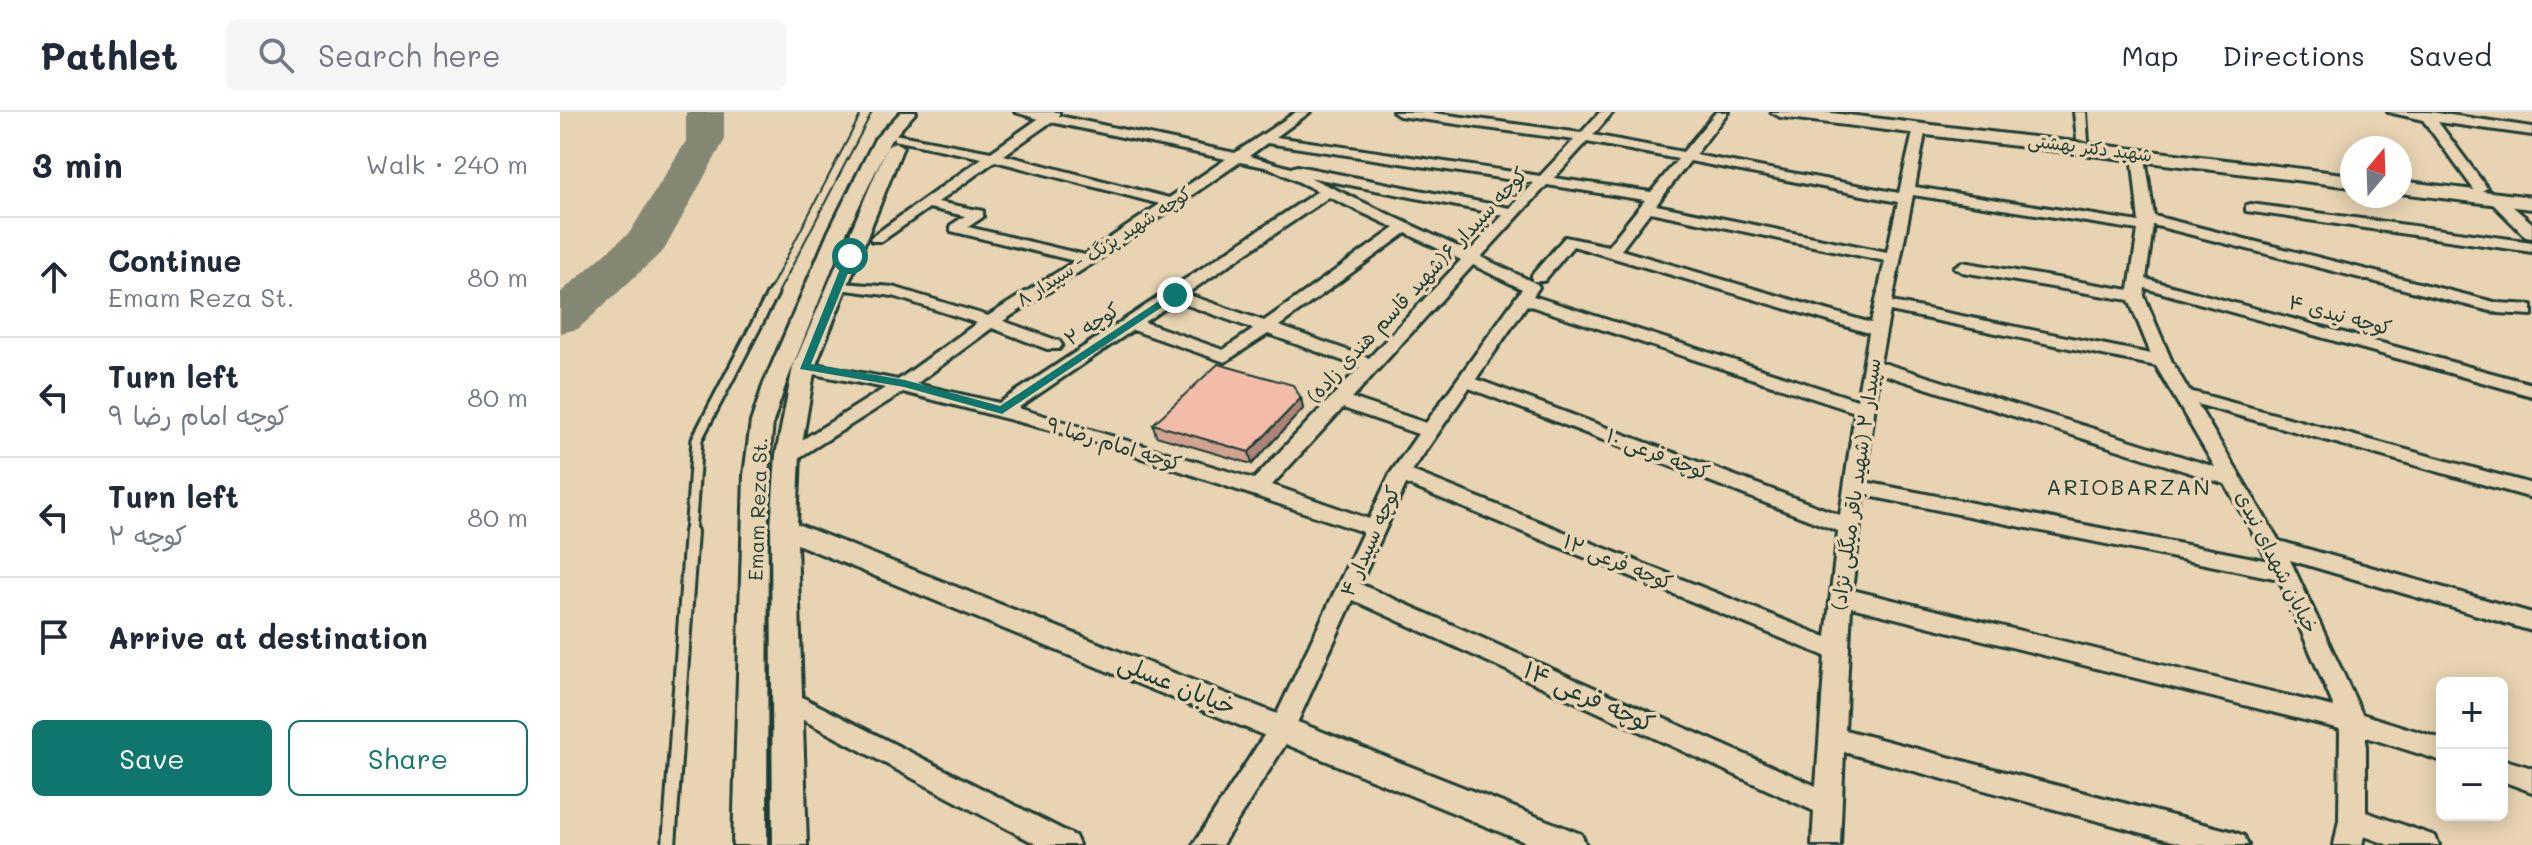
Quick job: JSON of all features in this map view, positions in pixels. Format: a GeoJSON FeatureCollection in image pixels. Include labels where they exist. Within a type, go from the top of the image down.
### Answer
{"type":"FeatureCollection","features":[{"type":"Feature","properties":{"kind":"main road","name":"شهید دکتر بهشتی"},"geometry":{"type":"LineString","coordinates":[[1780,112],[2340,179]]}},
{"type":"Feature","properties":{"kind":"main road","name":"شهید دکتر بهشتی"},"geometry":{"type":"LineString","coordinates":[[1846,112],[2340,171]]}},
{"type":"Feature","properties":{"kind":"main road"},"geometry":{"type":"LineString","coordinates":[[2412,180],[2532,194]]}},
{"type":"Feature","properties":{"kind":"main road"},"geometry":{"type":"LineString","coordinates":[[2412,188],[2532,203]]}},
{"type":"Feature","properties":{"kind":"street","name":"Emam Reza St."},"geometry":{"type":"LineString","coordinates":[[750,845],[756,475],[762,422],[838,231],[883,139],[909,112]]}},
{"type":"Feature","properties":{"kind":"street","name":"Emam Reza St."},"geometry":{"type":"LineString","coordinates":[[790,845],[784,529],[788,455],[804,367],[899,137],[925,112]]}},
{"type":"Feature","properties":{"kind":"street"},"geometry":{"type":"LineString","coordinates":[[1021,112],[1054,115],[1274,165],[1515,213]]}},
{"type":"Feature","properties":{"kind":"street"},"geometry":{"type":"LineString","coordinates":[[1277,112],[1301,114]]}},
{"type":"Feature","properties":{"kind":"street"},"geometry":{"type":"LineString","coordinates":[[1399,112],[1583,137],[1907,194],[2146,223],[2498,308],[2532,310]]}},
{"type":"Feature","properties":{"kind":"street","name":"کوچه سپیدار ۶(شهید قاسم هندی زاده)"},"geometry":{"type":"LineString","coordinates":[[1259,487],[1375,366],[1607,112]]}},
{"type":"Feature","properties":{"kind":"street"},"geometry":{"type":"LineString","coordinates":[[1722,112],[1611,252],[1877,330]]}},
{"type":"Feature","properties":{"kind":"street"},"geometry":{"type":"LineString","coordinates":[[2080,112],[2083,139]]}},
{"type":"Feature","properties":{"kind":"street"},"geometry":{"type":"LineString","coordinates":[[2394,112],[2532,131]]}},
{"type":"Feature","properties":{"kind":"street","name":"کوچه شهید پژنگ - سپیدار ۸"},"geometry":{"type":"LineString","coordinates":[[788,455],[905,383],[988,323],[1088,260],[1301,114]]}},
{"type":"Feature","properties":{"kind":"street"},"geometry":{"type":"LineString","coordinates":[[2426,114],[2480,188]]}},
{"type":"Feature","properties":{"kind":"street"},"geometry":{"type":"LineString","coordinates":[[877,238],[1054,115]]}},
{"type":"Feature","properties":{"kind":"street","name":"سپیدار ۲ (شهید باقر میگلی نژاد)"},"geometry":{"type":"LineString","coordinates":[[1826,845],[1840,596],[1871,365],[1920,128]]}},
{"type":"Feature","properties":{"kind":"street"},"geometry":{"type":"LineString","coordinates":[[899,137],[991,156],[1172,203]]}},
{"type":"Feature","properties":{"kind":"street"},"geometry":{"type":"LineString","coordinates":[[1266,139],[1544,180],[1893,258]]}},
{"type":"Feature","properties":{"kind":"street"},"geometry":{"type":"LineString","coordinates":[[2136,288],[2146,223],[2139,154]]}},
{"type":"Feature","properties":{"kind":"street"},"geometry":{"type":"LineString","coordinates":[[1274,165],[1325,193],[1472,257],[1531,288],[1866,409]]}},
{"type":"Feature","properties":{"kind":"street","name":"کوچه ۲"},"geometry":{"type":"LineString","coordinates":[[1002,410],[1325,193]]}},
{"type":"Feature","properties":{"kind":"street"},"geometry":{"type":"LineString","coordinates":[[2498,199],[2532,233]]}},
{"type":"Feature","properties":{"kind":"street"},"geometry":{"type":"LineString","coordinates":[[929,204],[978,214],[956,228],[1088,260]]}},
{"type":"Feature","properties":{"kind":"street"},"geometry":{"type":"LineString","coordinates":[[2251,208],[2532,247]]}},
{"type":"Feature","properties":{"kind":"street"},"geometry":{"type":"LineString","coordinates":[[1132,324],[1225,357],[1403,229]]}},
{"type":"Feature","properties":{"kind":"street","name":"کوچه سپیدار ۴"},"geometry":{"type":"LineString","coordinates":[[1207,845],[1283,727],[1350,589],[1373,528],[1400,474],[1531,288],[1570,240],[1611,252]]}},
{"type":"Feature","properties":{"kind":"street","name":"کوچه نیدی ۴"},"geometry":{"type":"LineString","coordinates":[[1962,267],[2136,288],[2532,390]]}},
{"type":"Feature","properties":{"kind":"street"},"geometry":{"type":"LineString","coordinates":[[837,285],[869,285],[925,298],[1053,345]]}},
{"type":"Feature","properties":{"kind":"street","name":"خیابان شهدای نیدی"},"geometry":{"type":"LineString","coordinates":[[2136,288],[2163,362],[2287,573],[2353,722],[2350,832]]}},
{"type":"Feature","properties":{"kind":"street"},"geometry":{"type":"LineString","coordinates":[[1175,295],[1375,366]]}},
{"type":"Feature","properties":{"kind":"street"},"geometry":{"type":"LineString","coordinates":[[1884,305],[2163,362]]}},
{"type":"Feature","properties":{"kind":"street"},"geometry":{"type":"LineString","coordinates":[[1871,365],[2234,480]]}},
{"type":"Feature","properties":{"kind":"street","name":"کوچه امام رضا ۹"},"geometry":{"type":"LineString","coordinates":[[804,367],[905,383],[1002,410],[1259,487],[1373,528]]}},
{"type":"Feature","properties":{"kind":"street","name":"کوچه فرعی ۱۰"},"geometry":{"type":"LineString","coordinates":[[1466,381],[1850,527]]}},
{"type":"Feature","properties":{"kind":"street"},"geometry":{"type":"LineString","coordinates":[[2184,395],[2532,491]]}},
{"type":"Feature","properties":{"kind":"street"},"geometry":{"type":"LineString","coordinates":[[1342,401],[1430,431]]}},
{"type":"Feature","properties":{"kind":"street","name":"کوچه فرعی ۱۲"},"geometry":{"type":"LineString","coordinates":[[1400,474],[1835,650]]}},
{"type":"Feature","properties":{"kind":"street"},"geometry":{"type":"LineString","coordinates":[[1856,487],[2287,573]]}},
{"type":"Feature","properties":{"kind":"street","name":"خیابان عسلی"},"geometry":{"type":"LineString","coordinates":[[784,529],[1283,727],[1569,845]]}},
{"type":"Feature","properties":{"kind":"street"},"geometry":{"type":"LineString","coordinates":[[2273,547],[2532,622]]}},
{"type":"Feature","properties":{"kind":"street","name":"کوچه فرعی ۱۴"},"geometry":{"type":"LineString","coordinates":[[1350,589],[1827,804]]}},
{"type":"Feature","properties":{"kind":"street"},"geometry":{"type":"LineString","coordinates":[[1840,596],[2353,722],[2439,749]]}},
{"type":"Feature","properties":{"kind":"street"},"geometry":{"type":"LineString","coordinates":[[788,700],[1065,845]]}},
{"type":"Feature","properties":{"kind":"street"},"geometry":{"type":"LineString","coordinates":[[1833,738],[2234,845]]}},
{"type":"Feature","properties":{"kind":"street"},"geometry":{"type":"LineString","coordinates":[[2508,772],[2532,780]]}},
{"type":"Feature","properties":{"kind":"street"},"geometry":{"type":"LineString","coordinates":[[2350,832],[2425,845]]}},
{"type":"Feature","properties":{"kind":"lane"},"geometry":{"type":"LineString","coordinates":[[669,845],[697,439],[867,112]]}},
{"type":"Feature","properties":{"kind":"building"},"geometry":{"type":"Polygon","coordinates":[[[1218,364],[1293,385],[1301,398],[1249,452],[1153,424],[1218,364]]]}},
{"type":"Feature","properties":{"kind":"taxiway"},"geometry":{"type":"LineString","coordinates":[[560,318],[648,240],[705,141],[705,112]]}},
{"type":"Feature","properties":{"kind":"district","name":"ARIOBARZAN"},"geometry":{"type":"Point","coordinates":[2129,487]}},
{"type":"Feature","properties":{"kind":"route"},"geometry":{"type":"LineString","coordinates":[[850,256],[804,367],[905,383],[1002,410],[1175,295]]}}]}
